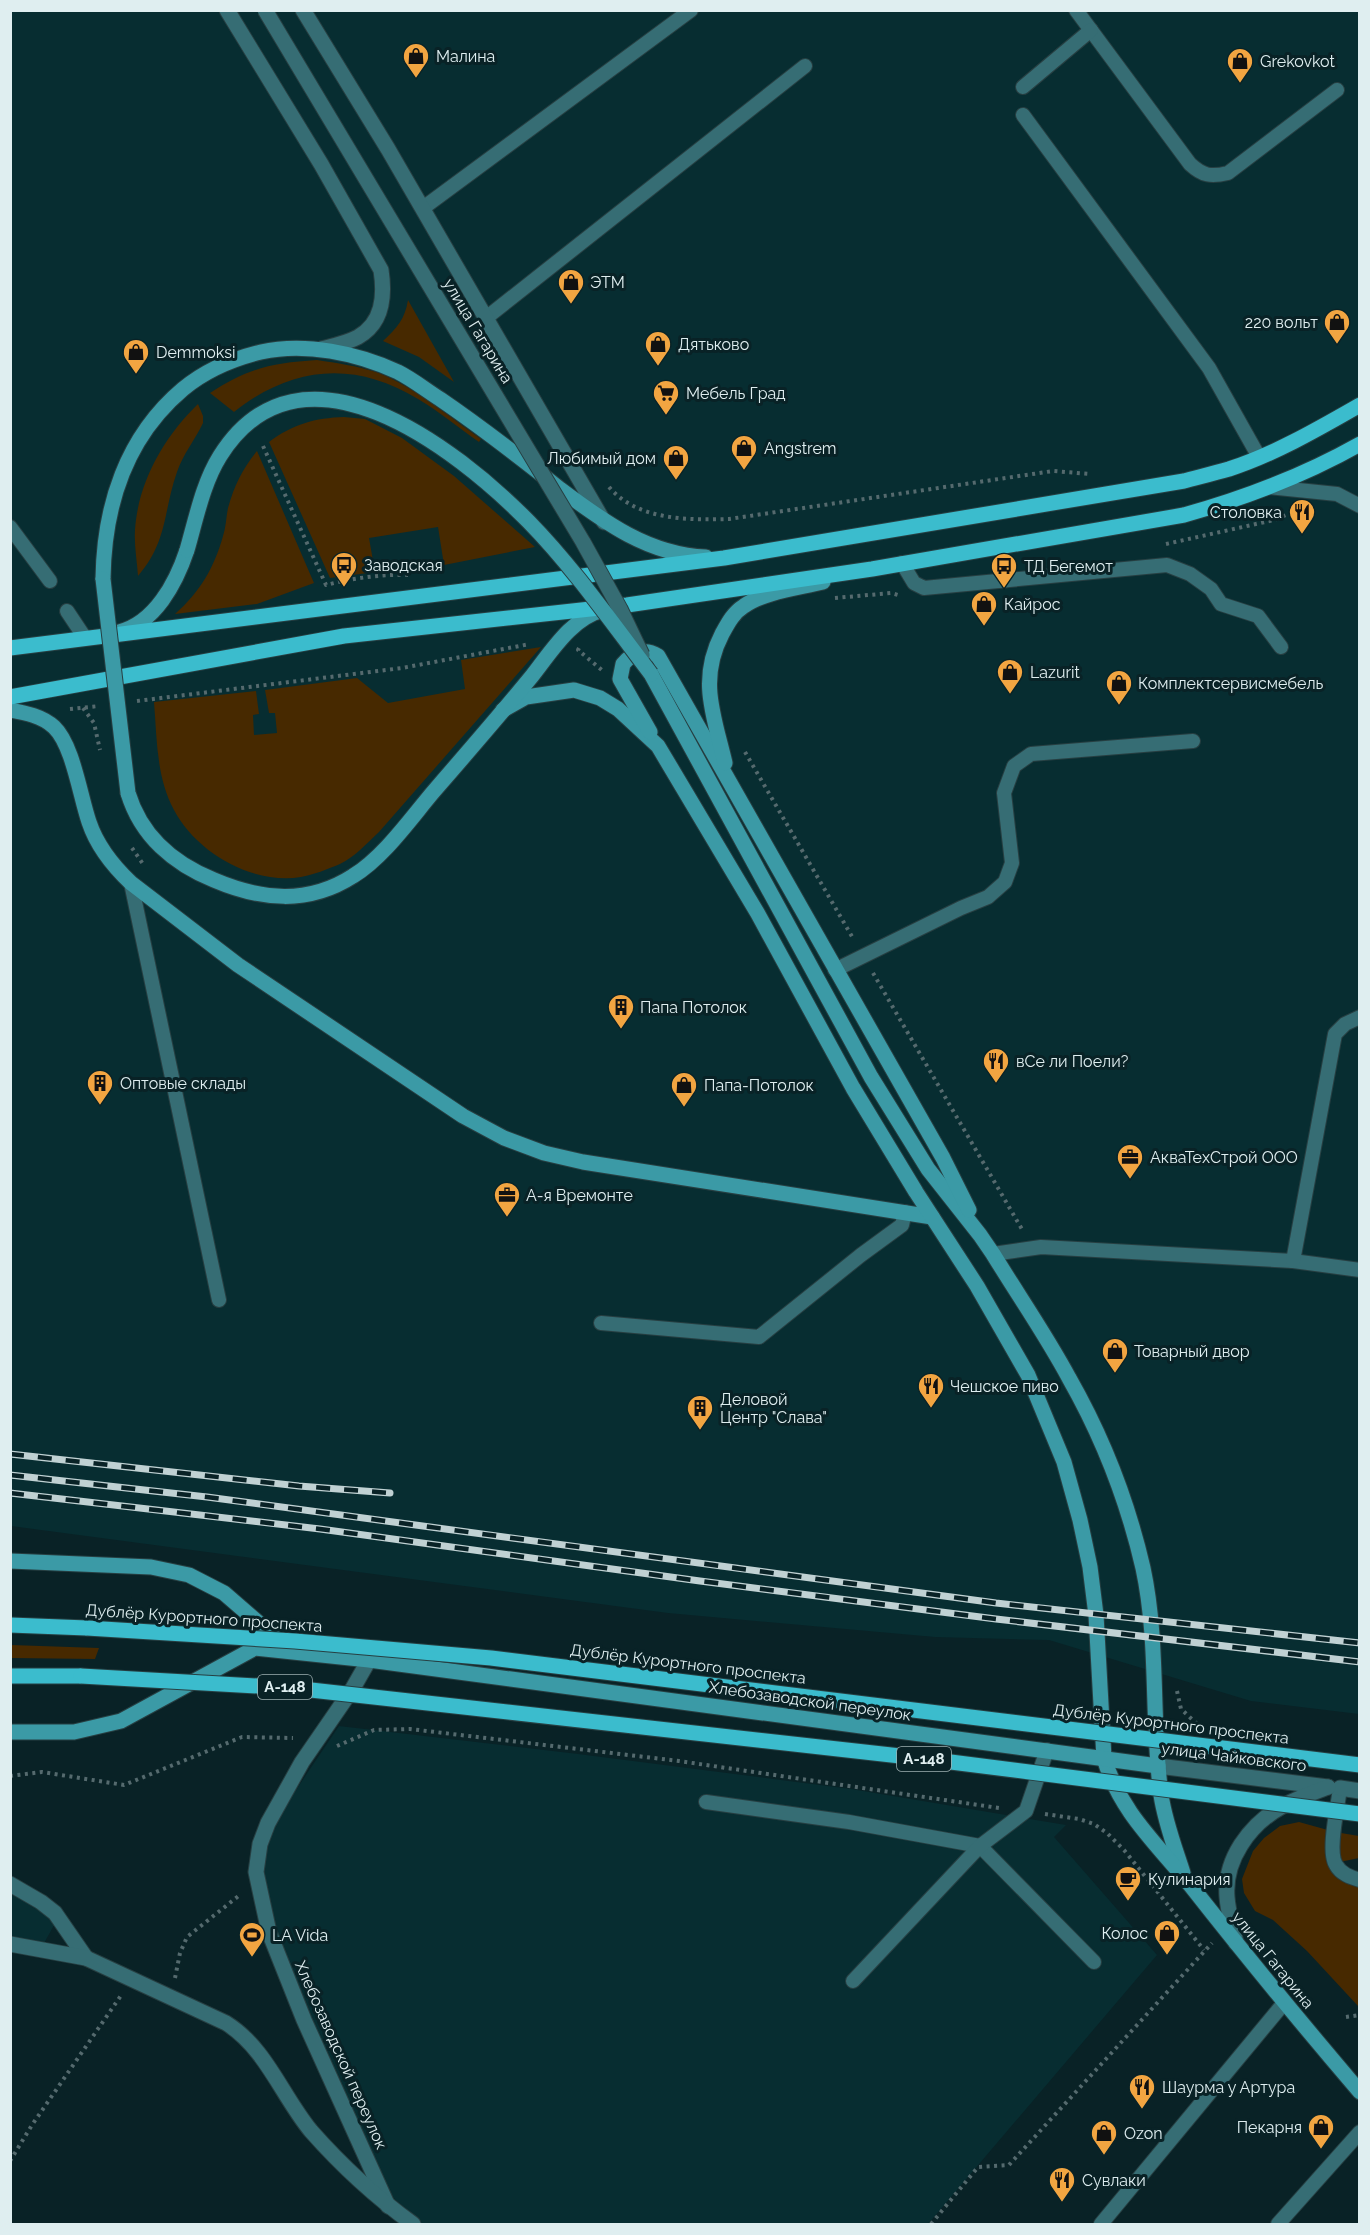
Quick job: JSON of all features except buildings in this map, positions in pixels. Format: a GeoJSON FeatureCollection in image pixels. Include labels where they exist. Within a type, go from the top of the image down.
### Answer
{"type":"FeatureCollection","features":[{"type":"Feature","properties":{"kind":"main road"},"geometry":{"type":"LineString","coordinates":[[627,605],[600,611],[578,622],[383,850],[355,876],[334,886],[309,894],[284,898],[229,887],[193,872],[162,849],[140,820],[129,793],[103,579],[104,549],[111,506],[120,476],[135,444],[168,402],[207,373],[244,356],[289,347],[321,349],[398,373],[465,416],[604,522],[658,548],[691,557],[724,558]]}},
{"type":"Feature","properties":{"kind":"main road"},"geometry":{"type":"LineString","coordinates":[[107,635],[132,629],[160,603],[182,566],[210,476],[229,442],[243,427],[266,412],[284,403],[317,398],[348,402],[385,416],[454,458],[490,486],[529,522],[568,566],[651,674],[871,1077],[928,1169],[993,1254],[1070,1378],[1104,1450],[1129,1519],[1143,1568],[1151,1622],[1158,1766],[1165,1813],[1185,1879]]}},
{"type":"Feature","properties":{"kind":"main road"},"geometry":{"type":"LineString","coordinates":[[10,648],[724,558],[1184,481],[1259,457],[1328,424],[1359,405]]}},
{"type":"Feature","properties":{"kind":"main road"},"geometry":{"type":"LineString","coordinates":[[10,697],[344,636],[627,605],[872,568],[1184,515],[1231,502],[1332,459],[1359,444]]}},
{"type":"Feature","properties":{"kind":"main road"},"geometry":{"type":"LineString","coordinates":[[729,780],[708,681],[711,659],[733,615],[746,605],[763,597],[872,568]]}},
{"type":"Feature","properties":{"kind":"main road","name":"улица Гагарина"},"geometry":{"type":"LineString","coordinates":[[980,1235],[943,1158],[658,656],[651,652],[638,652],[623,664],[620,680],[764,924],[854,1088],[977,1286],[1028,1375],[1064,1462],[1080,1520],[1090,1567],[1096,1615],[1104,1758],[1121,1801],[1143,1832],[1185,1879],[1359,2092]]}},
{"type":"Feature","properties":{"kind":"main road"},"geometry":{"type":"LineString","coordinates":[[504,710],[526,697],[574,690],[600,698],[618,709],[658,746]]}},
{"type":"Feature","properties":{"kind":"main road"},"geometry":{"type":"LineString","coordinates":[[10,710],[43,719],[55,728],[64,740],[90,824],[115,868],[131,883],[248,971],[463,1116],[504,1138],[544,1153],[583,1162],[932,1216]]}},
{"type":"Feature","properties":{"kind":"main road","name":"А-148"},"geometry":{"type":"LineString","coordinates":[[10,1561],[151,1567],[189,1575],[224,1593],[291,1652]]}},
{"type":"Feature","properties":{"kind":"main road","name":"Дублёр Курортного проспекта"},"geometry":{"type":"LineString","coordinates":[[10,1625],[295,1641],[491,1658],[1359,1765]]}},
{"type":"Feature","properties":{"kind":"main road","name":"Хлебозаводской переулок"},"geometry":{"type":"LineString","coordinates":[[10,1732],[74,1732],[122,1721],[255,1648],[369,1660],[1104,1758]]}},
{"type":"Feature","properties":{"kind":"main road","name":"А-148"},"geometry":{"type":"LineString","coordinates":[[10,1676],[81,1676],[293,1688],[430,1702],[927,1759],[1359,1814]]}},
{"type":"Feature","properties":{"kind":"main road","name":"улица Чайковского"},"geometry":{"type":"LineString","coordinates":[[1104,1758],[1158,1766]]}},
{"type":"Feature","properties":{"kind":"street"},"geometry":{"type":"LineString","coordinates":[[227,10],[321,164],[381,270],[384,287],[383,300],[376,320],[357,338],[321,349]]}},
{"type":"Feature","properties":{"kind":"street","name":"улица Гагарина"},"geometry":{"type":"LineString","coordinates":[[264,10],[583,542],[620,609],[651,674]]}},
{"type":"Feature","properties":{"kind":"street"},"geometry":{"type":"LineString","coordinates":[[303,10],[423,208],[604,522]]}},
{"type":"Feature","properties":{"kind":"street","name":"Хлебозаводской переулок"},"geometry":{"type":"LineString","coordinates":[[369,1660],[353,1688],[302,1762],[268,1823],[260,1844],[256,1872],[269,1932],[295,1998],[388,2206]]}},
{"type":"Feature","properties":{"kind":"street","name":"улица Чайковского"},"geometry":{"type":"LineString","coordinates":[[1158,1766],[1359,1791]]}},
{"type":"Feature","properties":{"kind":"street"},"geometry":{"type":"LineString","coordinates":[[1236,1943],[1227,1898],[1228,1876],[1237,1852],[1252,1829],[1281,1807],[1334,1787]]}},
{"type":"Feature","properties":{"kind":"street"},"geometry":{"type":"LineString","coordinates":[[10,1884],[55,1913],[86,1958]]}},
{"type":"Feature","properties":{"kind":"street"},"geometry":{"type":"LineString","coordinates":[[10,1944],[86,1958],[241,2032],[264,2060],[311,2130],[388,2206],[413,2224]]}},
{"type":"Feature","properties":{"kind":"lane"},"geometry":{"type":"LineString","coordinates":[[423,208],[692,10]]}},
{"type":"Feature","properties":{"kind":"lane"},"geometry":{"type":"LineString","coordinates":[[1076,10],[1190,164],[1200,173],[1213,177],[1228,173],[1337,90]]}},
{"type":"Feature","properties":{"kind":"lane"},"geometry":{"type":"LineString","coordinates":[[1023,87],[1091,30]]}},
{"type":"Feature","properties":{"kind":"lane"},"geometry":{"type":"LineString","coordinates":[[486,318],[805,66]]}},
{"type":"Feature","properties":{"kind":"lane"},"geometry":{"type":"LineString","coordinates":[[1023,115],[1209,368],[1259,457]]}},
{"type":"Feature","properties":{"kind":"lane"},"geometry":{"type":"LineString","coordinates":[[1266,487],[1337,494],[1359,506]]}},
{"type":"Feature","properties":{"kind":"lane"},"geometry":{"type":"LineString","coordinates":[[10,527],[50,581]]}},
{"type":"Feature","properties":{"kind":"lane"},"geometry":{"type":"LineString","coordinates":[[902,563],[914,583],[924,588],[1167,565],[1190,574],[1210,589],[1221,604],[1257,616],[1281,647]]}},
{"type":"Feature","properties":{"kind":"lane"},"geometry":{"type":"LineString","coordinates":[[67,611],[85,638]]}},
{"type":"Feature","properties":{"kind":"lane"},"geometry":{"type":"LineString","coordinates":[[835,970],[988,897],[1005,882],[1012,863],[1004,793],[1014,766],[1031,754],[1193,741]]}},
{"type":"Feature","properties":{"kind":"lane"},"geometry":{"type":"LineString","coordinates":[[131,883],[219,1300]]}},
{"type":"Feature","properties":{"kind":"lane"},"geometry":{"type":"LineString","coordinates":[[1293,1261],[1335,1035],[1345,1024],[1359,1017]]}},
{"type":"Feature","properties":{"kind":"lane"},"geometry":{"type":"LineString","coordinates":[[601,1323],[759,1337],[902,1225],[905,1212]]}},
{"type":"Feature","properties":{"kind":"lane"},"geometry":{"type":"LineString","coordinates":[[993,1254],[1041,1247],[1293,1261],[1359,1270]]}},
{"type":"Feature","properties":{"kind":"lane"},"geometry":{"type":"LineString","coordinates":[[853,1981],[980,1846],[1026,1811],[1047,1750]]}},
{"type":"Feature","properties":{"kind":"lane"},"geometry":{"type":"LineString","coordinates":[[1334,1787],[1334,1863],[1341,1872],[1359,1880]]}},
{"type":"Feature","properties":{"kind":"lane"},"geometry":{"type":"LineString","coordinates":[[706,1802],[849,1822],[980,1846],[1094,1962]]}},
{"type":"Feature","properties":{"kind":"lane"},"geometry":{"type":"LineString","coordinates":[[1101,2224],[1284,2003]]}},
{"type":"Feature","properties":{"kind":"lane"},"geometry":{"type":"LineString","coordinates":[[1278,2224],[1359,2132]]}},
{"type":"Feature","properties":{"kind":"path"},"geometry":{"type":"LineString","coordinates":[[263,446],[326,585],[389,574]]}},
{"type":"Feature","properties":{"kind":"path"},"geometry":{"type":"LineString","coordinates":[[643,510],[680,520],[729,519],[1053,471],[1099,475]]}},
{"type":"Feature","properties":{"kind":"path"},"geometry":{"type":"LineString","coordinates":[[130,702],[402,668],[540,642]]}},
{"type":"Feature","properties":{"kind":"path"},"geometry":{"type":"LineString","coordinates":[[578,650],[608,675]]}},
{"type":"Feature","properties":{"kind":"path"},"geometry":{"type":"LineString","coordinates":[[70,709],[106,705]]}},
{"type":"Feature","properties":{"kind":"path"},"geometry":{"type":"LineString","coordinates":[[742,744],[1024,1231]]}},
{"type":"Feature","properties":{"kind":"path"},"geometry":{"type":"LineString","coordinates":[[1176,1685],[1181,1709],[1197,1725],[1208,1727]]}},
{"type":"Feature","properties":{"kind":"path"},"geometry":{"type":"LineString","coordinates":[[333,1748],[374,1730],[410,1729],[679,1761],[1079,1819],[1094,1824],[1124,1850],[1204,1950]]}},
{"type":"Feature","properties":{"kind":"path"},"geometry":{"type":"LineString","coordinates":[[10,1776],[42,1772],[124,1785],[242,1737],[318,1739]]}},
{"type":"Feature","properties":{"kind":"path"},"geometry":{"type":"LineString","coordinates":[[167,1995],[175,1980],[180,1953],[187,1937],[257,1882]]}},
{"type":"Feature","properties":{"kind":"path"},"geometry":{"type":"LineString","coordinates":[[931,2224],[978,2168],[1009,2165],[1225,1929]]}},
{"type":"Feature","properties":{"kind":"path"},"geometry":{"type":"LineString","coordinates":[[10,2161],[32,2125],[133,1979]]}},
{"type":"Feature","properties":{"kind":"path"},"geometry":{"type":"LineString","coordinates":[[1346,2017],[1359,2015]]}},
{"type":"Feature","properties":{"kind":"shaded area"},"geometry":{"type":"Polygon","coordinates":[[[11,11],[1359,11],[1359,1714],[1251,1701],[1049,1640],[935,1637],[668,1613],[11,1526],[11,11]]]}},
{"type":"Feature","properties":{"kind":"shaded area"},"geometry":{"type":"Polygon","coordinates":[[[408,300],[454,382],[419,357],[383,341],[400,323],[408,300]]]}},
{"type":"Feature","properties":{"kind":"shaded area"},"geometry":{"type":"Polygon","coordinates":[[[317,360],[362,368],[390,378],[417,393],[481,439],[479,442],[426,404],[394,386],[370,378],[347,374],[301,377],[278,385],[234,412],[210,393],[236,378],[261,368],[317,360]]]}},
{"type":"Feature","properties":{"kind":"shaded area"},"geometry":{"type":"Polygon","coordinates":[[[198,404],[203,423],[177,472],[164,526],[155,551],[138,576],[135,530],[141,495],[164,446],[198,404]]]}},
{"type":"Feature","properties":{"kind":"shaded area"},"geometry":{"type":"Polygon","coordinates":[[[344,417],[365,419],[402,438],[454,476],[535,547],[444,565],[438,527],[369,538],[375,572],[330,578],[269,442],[305,423],[344,417]]]}},
{"type":"Feature","properties":{"kind":"shaded area"},"geometry":{"type":"Polygon","coordinates":[[[257,451],[314,583],[257,604],[175,614],[199,588],[210,569],[223,536],[233,492],[243,471],[257,451]]]}},
{"type":"Feature","properties":{"kind":"shaded area"},"geometry":{"type":"Polygon","coordinates":[[[541,647],[379,832],[356,854],[335,866],[306,876],[282,878],[264,876],[245,870],[211,852],[196,839],[174,810],[168,797],[158,757],[154,702],[256,691],[259,714],[253,715],[254,735],[277,733],[275,713],[269,713],[265,690],[357,678],[388,703],[465,689],[461,660],[541,647]]]}},
{"type":"Feature","properties":{"kind":"shaded area"},"geometry":{"type":"Polygon","coordinates":[[[11,1645],[99,1648],[95,1659],[11,1658],[11,1645]]]}},
{"type":"Feature","properties":{"kind":"shaded area"},"geometry":{"type":"Polygon","coordinates":[[[339,1726],[851,1789],[1066,1825],[1054,1837],[1157,1955],[928,2224],[423,2224],[397,2204],[382,2177],[273,1931],[260,1872],[271,1827],[339,1726]]]}},
{"type":"Feature","properties":{"kind":"shaded area"},"geometry":{"type":"Polygon","coordinates":[[[1299,1822],[1359,1836],[1359,1858],[1335,1863],[1359,1880],[1358,2006],[1307,1951],[1273,1920],[1255,1911],[1244,1893],[1242,1879],[1253,1851],[1264,1838],[1280,1826],[1299,1822]]]}},
{"type":"Feature","properties":{"kind":"shaded area"},"geometry":{"type":"Polygon","coordinates":[[[10,1881],[63,1909],[43,1945],[11,1941],[10,1881]]]}},
{"type":"Feature","properties":{"kind":"railway"},"geometry":{"type":"LineString","coordinates":[[10,1454],[299,1486],[390,1493]]}},
{"type":"Feature","properties":{"kind":"railway"},"geometry":{"type":"LineString","coordinates":[[10,1475],[207,1497],[996,1603],[1360,1643]]}},
{"type":"Feature","properties":{"kind":"railway"},"geometry":{"type":"LineString","coordinates":[[10,1493],[320,1529],[996,1619],[1360,1662]]}},
{"type":"Feature","properties":{"kind":"place","name":"Малина"},"geometry":{"type":"Point","coordinates":[416,79]}},
{"type":"Feature","properties":{"kind":"place","name":"Grekovkot"},"geometry":{"type":"Point","coordinates":[1240,84]}},
{"type":"Feature","properties":{"kind":"place","name":"ЭТМ"},"geometry":{"type":"Point","coordinates":[571,305]}},
{"type":"Feature","properties":{"kind":"place","name":"220 вольт"},"geometry":{"type":"Point","coordinates":[1337,345]}},
{"type":"Feature","properties":{"kind":"place","name":"Дятьково"},"geometry":{"type":"Point","coordinates":[658,367]}},
{"type":"Feature","properties":{"kind":"place","name":"Demmoksi"},"geometry":{"type":"Point","coordinates":[136,375]}},
{"type":"Feature","properties":{"kind":"place","name":"Мебель Град"},"geometry":{"type":"Point","coordinates":[666,416]}},
{"type":"Feature","properties":{"kind":"place","name":"Angstrem"},"geometry":{"type":"Point","coordinates":[744,471]}},
{"type":"Feature","properties":{"kind":"place","name":"Любимый дом"},"geometry":{"type":"Point","coordinates":[676,481]}},
{"type":"Feature","properties":{"kind":"place","name":"Столовка"},"geometry":{"type":"Point","coordinates":[1302,535]}},
{"type":"Feature","properties":{"kind":"place","name":"Заводская"},"geometry":{"type":"Point","coordinates":[344,588]}},
{"type":"Feature","properties":{"kind":"place","name":"ТД Бегемот"},"geometry":{"type":"Point","coordinates":[1004,589]}},
{"type":"Feature","properties":{"kind":"place","name":"Кайрос"},"geometry":{"type":"Point","coordinates":[984,627]}},
{"type":"Feature","properties":{"kind":"place","name":"Lazurit"},"geometry":{"type":"Point","coordinates":[1010,695]}},
{"type":"Feature","properties":{"kind":"place","name":"Комплектсервисмебель"},"geometry":{"type":"Point","coordinates":[1119,706]}},
{"type":"Feature","properties":{"kind":"place","name":"Папа Потолок"},"geometry":{"type":"Point","coordinates":[621,1030]}},
{"type":"Feature","properties":{"kind":"place","name":"вСе ли Поели?"},"geometry":{"type":"Point","coordinates":[996,1084]}},
{"type":"Feature","properties":{"kind":"place","name":"Оптовые склады"},"geometry":{"type":"Point","coordinates":[100,1106]}},
{"type":"Feature","properties":{"kind":"place","name":"Папа-Потолок"},"geometry":{"type":"Point","coordinates":[684,1108]}},
{"type":"Feature","properties":{"kind":"place","name":"АкваТехСтрой ООО"},"geometry":{"type":"Point","coordinates":[1130,1180]}},
{"type":"Feature","properties":{"kind":"place","name":"А-я Времонте"},"geometry":{"type":"Point","coordinates":[507,1218]}},
{"type":"Feature","properties":{"kind":"place","name":"Товарный двор"},"geometry":{"type":"Point","coordinates":[1115,1374]}},
{"type":"Feature","properties":{"kind":"place","name":"Чешское пиво"},"geometry":{"type":"Point","coordinates":[931,1409]}},
{"type":"Feature","properties":{"kind":"place","name":"Деловой Центр \"Слава\""},"geometry":{"type":"Point","coordinates":[700,1431]}},
{"type":"Feature","properties":{"kind":"place","name":"Кулинария"},"geometry":{"type":"Point","coordinates":[1128,1902]}},
{"type":"Feature","properties":{"kind":"place","name":"Колос"},"geometry":{"type":"Point","coordinates":[1167,1956]}},
{"type":"Feature","properties":{"kind":"place","name":"LA Vida"},"geometry":{"type":"Point","coordinates":[252,1958]}},
{"type":"Feature","properties":{"kind":"place","name":"Шаурма у Артура"},"geometry":{"type":"Point","coordinates":[1142,2110]}},
{"type":"Feature","properties":{"kind":"place","name":"Пекарня"},"geometry":{"type":"Point","coordinates":[1321,2150]}},
{"type":"Feature","properties":{"kind":"place","name":"Ozon"},"geometry":{"type":"Point","coordinates":[1104,2156]}},
{"type":"Feature","properties":{"kind":"place","name":"Сувлаки"},"geometry":{"type":"Point","coordinates":[1062,2203]}}]}
